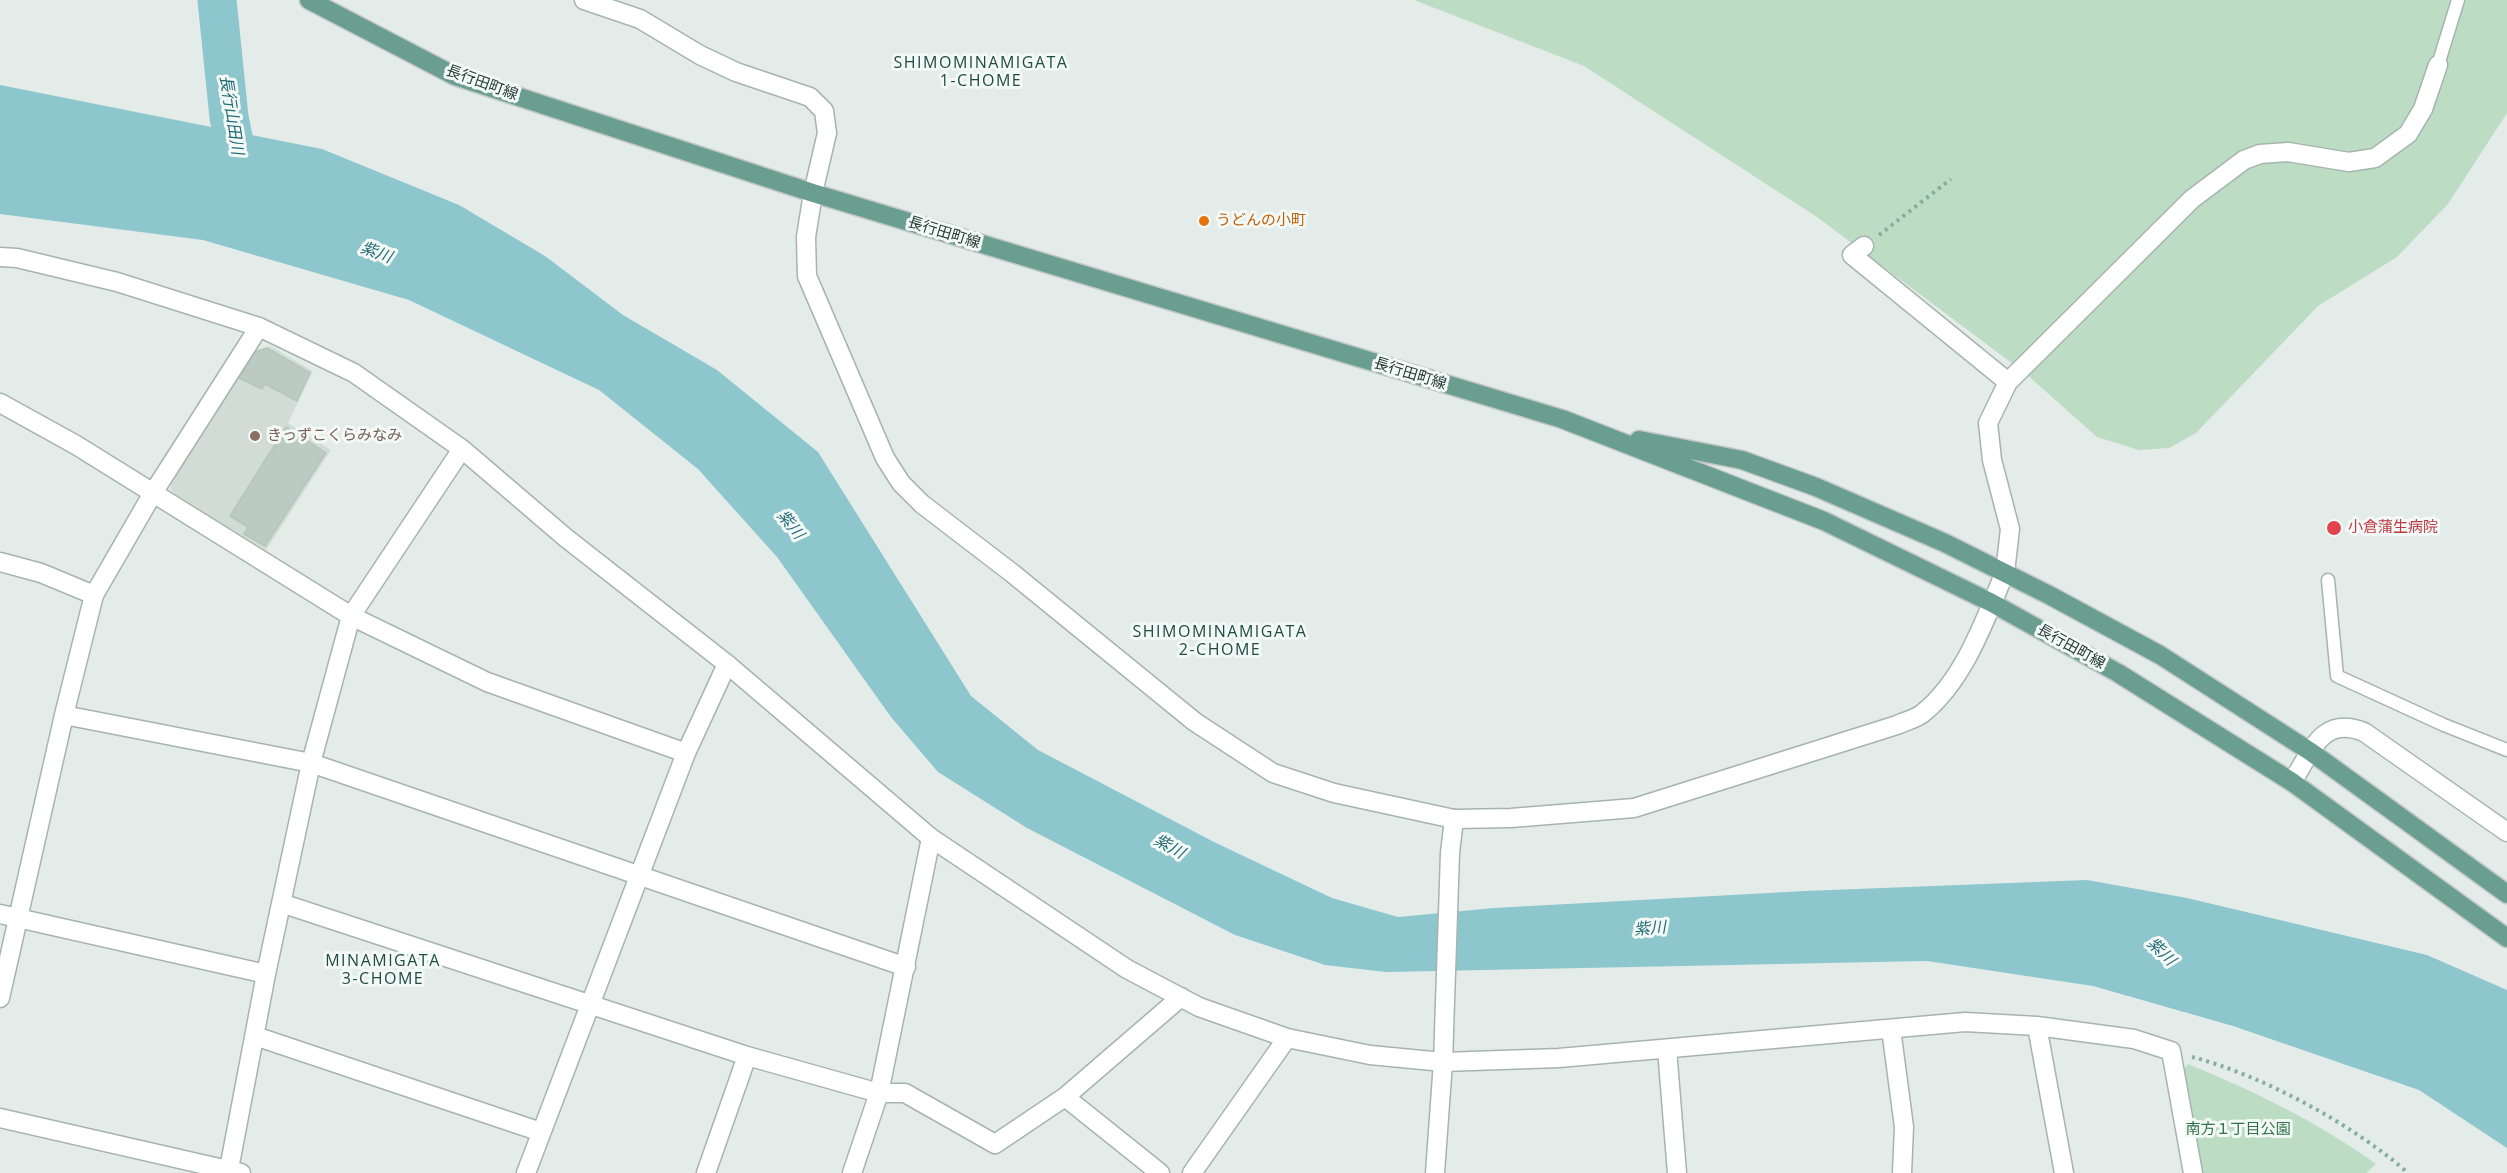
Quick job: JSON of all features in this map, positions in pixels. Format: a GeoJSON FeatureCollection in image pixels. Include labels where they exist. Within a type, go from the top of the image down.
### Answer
{"type":"FeatureCollection","features":[{"type":"Feature","properties":{"kind":"main road","name":"長行田町線"},"geometry":{"type":"LineString","coordinates":[[309,0],[455,76],[813,193],[1593,431],[1824,521],[1992,603],[2118,673],[2292,782],[2507,938]]}},
{"type":"Feature","properties":{"kind":"main road","name":"長行田町線"},"geometry":{"type":"LineString","coordinates":[[1593,431],[1742,460],[1816,487],[2005,572],[2160,655],[2311,752],[2507,894]]}},
{"type":"Feature","properties":{"kind":"street"},"geometry":{"type":"LineString","coordinates":[[584,0],[640,19],[700,56],[735,72],[810,96],[824,111],[826,133],[806,237],[807,276],[885,458],[901,483],[922,504],[1012,573],[1195,722],[1273,773],[1334,794],[1454,819],[1634,808],[1897,725],[1921,715],[1942,695],[1958,672],[2005,572],[2010,529],[1992,460],[1988,423],[2008,382],[2193,199],[2244,160],[2260,154],[2288,152],[2349,162],[2375,158],[2408,134],[2423,109],[2438,66]]}},
{"type":"Feature","properties":{"kind":"street"},"geometry":{"type":"LineString","coordinates":[[1864,246],[1851,255],[2008,382]]}},
{"type":"Feature","properties":{"kind":"street"},"geometry":{"type":"LineString","coordinates":[[0,257],[17,258],[117,282],[259,327],[354,373],[462,449],[566,538],[727,664],[931,838],[1127,969],[1199,1007],[1287,1038],[1370,1055],[1443,1062],[1559,1058],[1965,1022],[2037,1026],[2134,1039],[2171,1051],[2193,1173]]}},
{"type":"Feature","properties":{"kind":"street"},"geometry":{"type":"LineString","coordinates":[[0,998],[9,915],[64,715],[94,595],[153,493],[259,327]]}},
{"type":"Feature","properties":{"kind":"street"},"geometry":{"type":"LineString","coordinates":[[0,403],[76,445],[351,616],[487,682],[686,753]]}},
{"type":"Feature","properties":{"kind":"street"},"geometry":{"type":"LineString","coordinates":[[0,1118],[235,1171],[266,974],[311,763],[351,616],[462,449]]}},
{"type":"Feature","properties":{"kind":"street"},"geometry":{"type":"LineString","coordinates":[[0,562],[41,573],[94,595]]}},
{"type":"Feature","properties":{"kind":"street"},"geometry":{"type":"LineString","coordinates":[[526,1173],[686,753],[727,664]]}},
{"type":"Feature","properties":{"kind":"street"},"geometry":{"type":"LineString","coordinates":[[64,715],[311,763],[906,967]]}},
{"type":"Feature","properties":{"kind":"street"},"geometry":{"type":"LineString","coordinates":[[2292,782],[2325,733],[2335,727],[2348,726],[2356,729],[2507,832]]}},
{"type":"Feature","properties":{"kind":"street"},"geometry":{"type":"LineString","coordinates":[[1436,1173],[1443,1062],[1450,853],[1454,819]]}},
{"type":"Feature","properties":{"kind":"street"},"geometry":{"type":"LineString","coordinates":[[852,1173],[879,1093],[931,838]]}},
{"type":"Feature","properties":{"kind":"street"},"geometry":{"type":"LineString","coordinates":[[281,903],[747,1056],[879,1093],[905,1094],[995,1144],[1065,1097],[1181,997]]}},
{"type":"Feature","properties":{"kind":"street"},"geometry":{"type":"LineString","coordinates":[[9,915],[266,974]]}},
{"type":"Feature","properties":{"kind":"street"},"geometry":{"type":"LineString","coordinates":[[2037,1026],[2064,1173]]}},
{"type":"Feature","properties":{"kind":"street"},"geometry":{"type":"LineString","coordinates":[[1891,1029],[1904,1127],[1902,1173]]}},
{"type":"Feature","properties":{"kind":"street"},"geometry":{"type":"LineString","coordinates":[[255,1036],[541,1132]]}},
{"type":"Feature","properties":{"kind":"street"},"geometry":{"type":"LineString","coordinates":[[1192,1173],[1287,1038]]}},
{"type":"Feature","properties":{"kind":"street"},"geometry":{"type":"LineString","coordinates":[[1667,1049],[1677,1173]]}},
{"type":"Feature","properties":{"kind":"street"},"geometry":{"type":"LineString","coordinates":[[706,1173],[747,1056]]}},
{"type":"Feature","properties":{"kind":"street"},"geometry":{"type":"LineString","coordinates":[[1065,1097],[1160,1173]]}},
{"type":"Feature","properties":{"kind":"lane"},"geometry":{"type":"LineString","coordinates":[[2438,66],[2458,0]]}},
{"type":"Feature","properties":{"kind":"lane"},"geometry":{"type":"LineString","coordinates":[[2328,580],[2337,676],[2444,725],[2507,750]]}},
{"type":"Feature","properties":{"kind":"path"},"geometry":{"type":"LineString","coordinates":[[1864,246],[1951,179]]}},
{"type":"Feature","properties":{"kind":"path"},"geometry":{"type":"LineString","coordinates":[[2171,1051],[2200,1059],[2271,1087],[2341,1124],[2408,1173]]}},
{"type":"Feature","properties":{"kind":"shaded area","name":"きっずこくらみなみ"},"geometry":{"type":"Polygon","coordinates":[[[270,346],[313,371],[288,423],[331,450],[266,550],[180,498],[171,490],[171,483],[255,350],[270,346]]]}},
{"type":"Feature","properties":{"kind":"green space"},"geometry":{"type":"Polygon","coordinates":[[[1414,0],[2507,0],[2507,113],[2448,204],[2397,257],[2318,306],[2196,433],[2169,448],[2139,450],[2097,437],[2025,373],[1817,217],[1584,66],[1414,0]]]}},
{"type":"Feature","properties":{"kind":"green space","name":"南方１丁目公園"},"geometry":{"type":"Polygon","coordinates":[[[2188,1064],[2285,1108],[2331,1134],[2376,1164],[2366,1173],[2203,1173],[2183,1070],[2188,1064]]]}},
{"type":"Feature","properties":{"kind":"water","name":"紫川"},"geometry":{"type":"Polygon","coordinates":[[[0,85],[322,149],[459,205],[545,256],[623,315],[717,370],[818,452],[971,696],[1038,750],[1214,842],[1332,898],[1398,917],[1494,908],[1805,891],[2087,880],[2187,898],[2427,955],[2507,990],[2507,1148],[2419,1090],[2233,1026],[2093,986],[1927,961],[1386,972],[1325,965],[1235,935],[1027,828],[938,772],[891,717],[777,557],[698,469],[599,390],[409,300],[203,240],[0,214],[0,85]]]}},
{"type":"Feature","properties":{"kind":"building"},"geometry":{"type":"Polygon","coordinates":[[[267,348],[310,373],[297,401],[265,384],[262,389],[239,378],[253,353],[267,348]]]}},
{"type":"Feature","properties":{"kind":"building"},"geometry":{"type":"Polygon","coordinates":[[[286,427],[326,453],[265,546],[244,534],[248,527],[230,516],[286,427]]]}},
{"type":"Feature","properties":{"kind":"waterway","name":"長行山田川"},"geometry":{"type":"LineString","coordinates":[[217,0],[229,117],[242,182]]}},
{"type":"Feature","properties":{"kind":"place","name":"うどんの小町"},"geometry":{"type":"Point","coordinates":[1204,221]}},
{"type":"Feature","properties":{"kind":"place","name":"きっずこくらみなみ"},"geometry":{"type":"Point","coordinates":[255,436]}},
{"type":"Feature","properties":{"kind":"place","name":"小倉蒲生病院"},"geometry":{"type":"Point","coordinates":[2334,528]}},
{"type":"Feature","properties":{"kind":"district","name":"SHIMOMINAMIGATA 1-CHOME"},"geometry":{"type":"Point","coordinates":[981,72]}},
{"type":"Feature","properties":{"kind":"district","name":"SHIMOMINAMIGATA 2-CHOME"},"geometry":{"type":"Point","coordinates":[1220,641]}},
{"type":"Feature","properties":{"kind":"district","name":"MINAMIGATA 3-CHOME"},"geometry":{"type":"Point","coordinates":[383,970]}}]}
